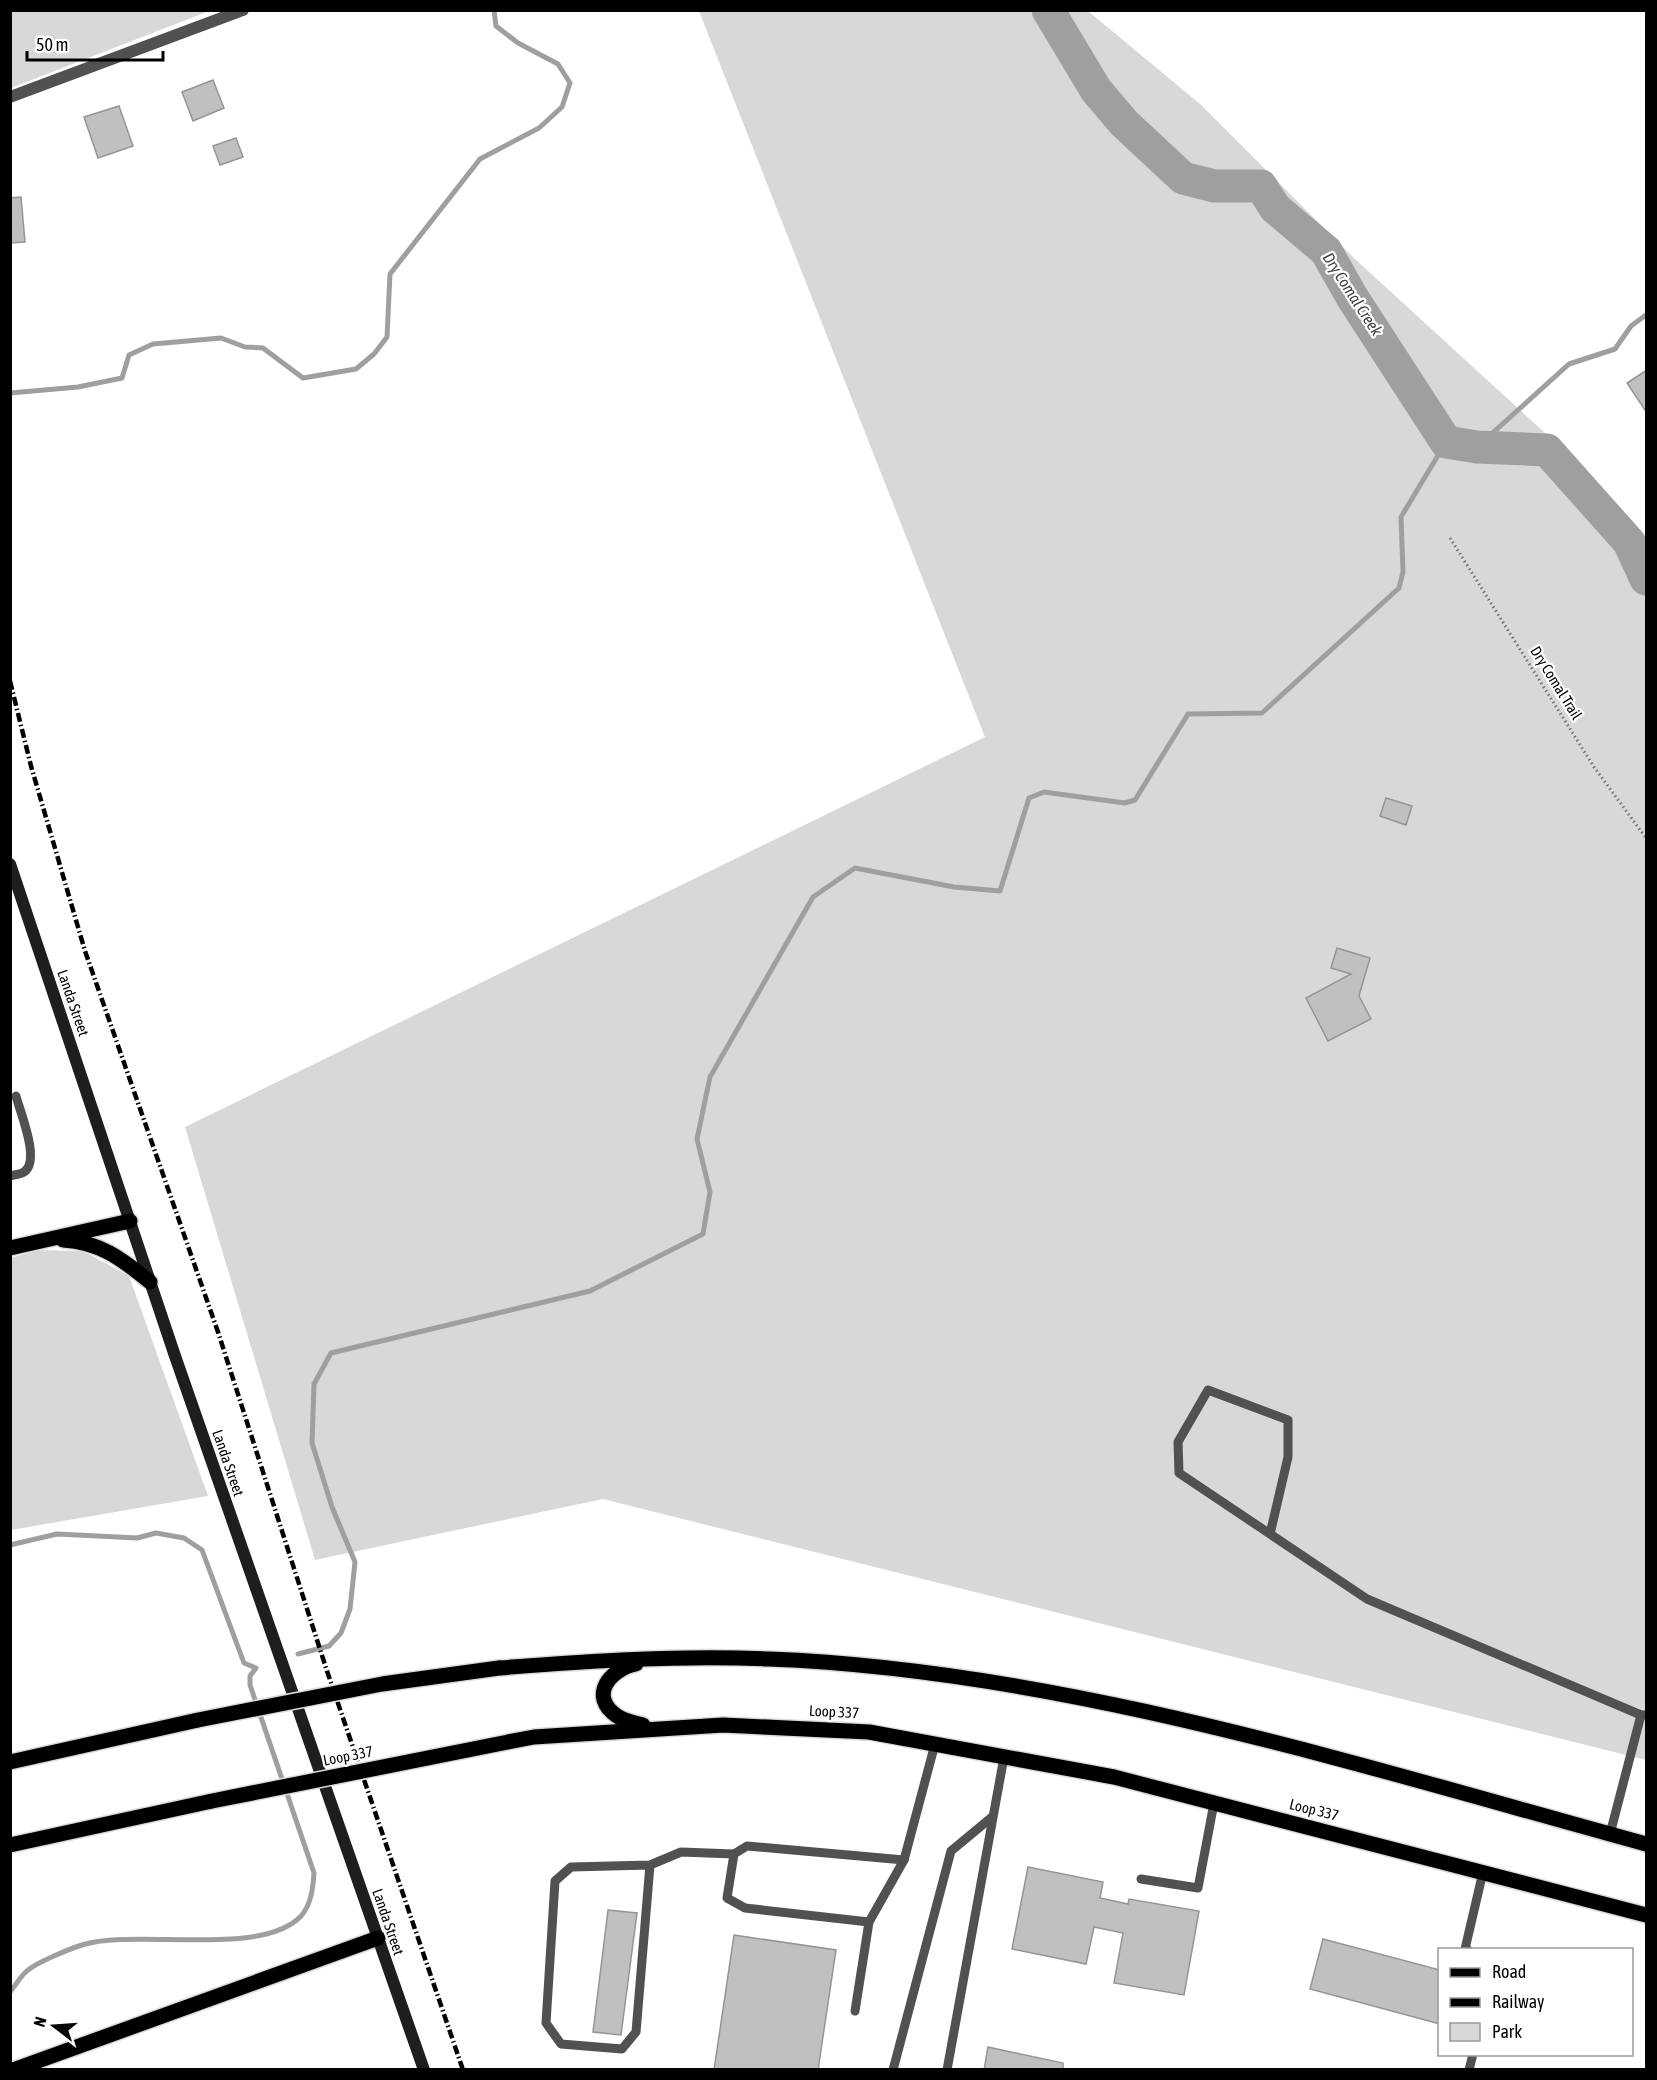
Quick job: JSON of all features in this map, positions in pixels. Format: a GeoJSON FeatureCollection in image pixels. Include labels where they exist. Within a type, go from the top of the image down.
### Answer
{"type":"FeatureCollection","features":[{"type":"Feature","properties":{"kind":"main road"},"geometry":{"type":"LineString","coordinates":[[10,1248],[130,1221]]}},
{"type":"Feature","properties":{"kind":"main road"},"geometry":{"type":"LineString","coordinates":[[51,1239],[91,1244],[109,1250],[150,1282]]}},
{"type":"Feature","properties":{"kind":"main road"},"geometry":{"type":"LineString","coordinates":[[655,1728],[618,1717],[604,1702],[603,1690],[609,1676],[618,1670],[665,1658]]}},
{"type":"Feature","properties":{"kind":"main road"},"geometry":{"type":"LineString","coordinates":[[10,1762],[198,1720],[382,1684],[499,1668],[665,1658],[770,1659],[853,1665],[1018,1687],[1227,1732],[1647,1845]]}},
{"type":"Feature","properties":{"kind":"main road","name":"Loop 337"},"geometry":{"type":"LineString","coordinates":[[10,1845],[212,1801],[534,1737],[723,1725],[868,1732],[1114,1777],[1647,1916]]}},
{"type":"Feature","properties":{"kind":"main road"},"geometry":{"type":"LineString","coordinates":[[13,2070],[378,1938]]}},
{"type":"Feature","properties":{"kind":"street"},"geometry":{"type":"LineString","coordinates":[[10,97],[243,10]]}},
{"type":"Feature","properties":{"kind":"street","name":"Landa Street"},"geometry":{"type":"LineString","coordinates":[[10,864],[150,1282],[424,2070]]}},
{"type":"Feature","properties":{"kind":"lane"},"geometry":{"type":"LineString","coordinates":[[10,1176],[24,1172],[29,1167],[32,1151],[16,1096]]}},
{"type":"Feature","properties":{"kind":"lane"},"geometry":{"type":"LineString","coordinates":[[1270,1534],[1288,1457],[1287,1420],[1208,1390],[1178,1442],[1179,1473],[1366,1599],[1644,1715],[1610,1834]]}},
{"type":"Feature","properties":{"kind":"lane"},"geometry":{"type":"LineString","coordinates":[[855,2011],[869,1922],[904,1860],[935,1744]]}},
{"type":"Feature","properties":{"kind":"lane"},"geometry":{"type":"LineString","coordinates":[[947,2070],[1004,1757]]}},
{"type":"Feature","properties":{"kind":"lane"},"geometry":{"type":"LineString","coordinates":[[1141,1879],[1198,1888],[1214,1803]]}},
{"type":"Feature","properties":{"kind":"lane"},"geometry":{"type":"LineString","coordinates":[[893,2070],[951,1851],[992,1817]]}},
{"type":"Feature","properties":{"kind":"lane"},"geometry":{"type":"LineString","coordinates":[[650,1865],[636,2032],[622,2049],[561,2044],[546,2023],[555,1881],[571,1867],[650,1865],[681,1852],[734,1854],[747,1846],[904,1860]]}},
{"type":"Feature","properties":{"kind":"lane"},"geometry":{"type":"LineString","coordinates":[[734,1854],[727,1898],[745,1908],[869,1922]]}},
{"type":"Feature","properties":{"kind":"lane"},"geometry":{"type":"LineString","coordinates":[[1465,1948],[1483,1872]]}},
{"type":"Feature","properties":{"kind":"path","name":"Dry Comal Trail"},"geometry":{"type":"LineString","coordinates":[[1450,538],[1594,767],[1647,838]]}},
{"type":"Feature","properties":{"kind":"green space"},"geometry":{"type":"Polygon","coordinates":[[[11,10],[209,10],[209,11],[11,88],[11,10]]]}},
{"type":"Feature","properties":{"kind":"green space"},"geometry":{"type":"Polygon","coordinates":[[[699,11],[1088,11],[1200,104],[1355,259],[1545,433],[1646,536],[1646,1760],[603,1499],[315,1560],[185,1127],[985,737],[699,11]]]}},
{"type":"Feature","properties":{"kind":"green space"},"geometry":{"type":"Polygon","coordinates":[[[38,1250],[83,1251],[129,1276],[208,1496],[11,1530],[11,1258],[38,1250]]]}},
{"type":"Feature","properties":{"kind":"building"},"geometry":{"type":"Polygon","coordinates":[[[213,80],[224,108],[193,121],[182,92],[213,80]]]}},
{"type":"Feature","properties":{"kind":"building"},"geometry":{"type":"Polygon","coordinates":[[[119,106],[133,146],[98,158],[84,117],[119,106]]]}},
{"type":"Feature","properties":{"kind":"building"},"geometry":{"type":"Polygon","coordinates":[[[236,138],[243,157],[220,165],[213,146],[236,138]]]}},
{"type":"Feature","properties":{"kind":"building"},"geometry":{"type":"Polygon","coordinates":[[[21,197],[25,242],[10,243],[10,198],[21,197]]]}},
{"type":"Feature","properties":{"kind":"building"},"geometry":{"type":"Polygon","coordinates":[[[1647,370],[1647,413],[1627,383],[1647,370]]]}},
{"type":"Feature","properties":{"kind":"building"},"geometry":{"type":"Polygon","coordinates":[[[1386,798],[1412,806],[1406,825],[1380,816],[1386,798]]]}},
{"type":"Feature","properties":{"kind":"building"},"geometry":{"type":"Polygon","coordinates":[[[1337,948],[1370,958],[1359,996],[1371,1019],[1328,1041],[1306,998],[1351,974],[1331,968],[1337,948]]]}},
{"type":"Feature","properties":{"kind":"building"},"geometry":{"type":"Polygon","coordinates":[[[1028,1867],[1103,1882],[1100,1898],[1128,1904],[1129,1899],[1199,1911],[1184,1995],[1114,1983],[1123,1933],[1094,1927],[1086,1964],[1012,1949],[1028,1867]]]}},
{"type":"Feature","properties":{"kind":"building"},"geometry":{"type":"Polygon","coordinates":[[[608,1910],[637,1913],[621,2035],[593,2032],[608,1910]]]}},
{"type":"Feature","properties":{"kind":"building"},"geometry":{"type":"Polygon","coordinates":[[[734,1935],[836,1950],[818,2070],[714,2070],[734,1935]]]}},
{"type":"Feature","properties":{"kind":"building"},"geometry":{"type":"Polygon","coordinates":[[[1323,1939],[1438,1969],[1438,2023],[1310,1989],[1323,1939]]]}},
{"type":"Feature","properties":{"kind":"building"},"geometry":{"type":"Polygon","coordinates":[[[988,2047],[1063,2063],[1063,2070],[984,2070],[988,2047]]]}},
{"type":"Feature","properties":{"kind":"waterway"},"geometry":{"type":"LineString","coordinates":[[10,393],[78,387],[122,378],[129,355],[153,344],[221,338],[245,347],[263,348],[303,378],[356,369],[374,354],[387,337],[390,274],[480,159],[539,128],[562,107],[570,83],[558,64],[518,43],[496,26],[494,10]]}},
{"type":"Feature","properties":{"kind":"waterway","name":"Dry Comal Creek"},"geometry":{"type":"LineString","coordinates":[[1048,10],[1096,90],[1124,123],[1183,178],[1214,186],[1261,186],[1275,208],[1326,251],[1352,297],[1446,442],[1477,447],[1547,450],[1629,542],[1646,579]]}},
{"type":"Feature","properties":{"kind":"waterway"},"geometry":{"type":"LineString","coordinates":[[1477,447],[1569,364],[1615,349],[1631,326],[1646,315]]}},
{"type":"Feature","properties":{"kind":"waterway"},"geometry":{"type":"LineString","coordinates":[[298,1654],[329,1646],[341,1633],[350,1609],[355,1562],[332,1507],[312,1443],[314,1384],[331,1353],[590,1291],[703,1234],[710,1192],[697,1139],[710,1077],[813,897],[855,868],[954,887],[1000,891],[1029,798],[1044,792],[1125,803],[1135,800],[1188,714],[1262,713],[1399,588],[1403,572],[1401,517],[1446,442]]}},
{"type":"Feature","properties":{"kind":"waterway"},"geometry":{"type":"LineString","coordinates":[[10,1545],[57,1534],[137,1538],[156,1533],[184,1538],[202,1550],[244,1663],[256,1668],[250,1676],[250,1685],[314,1873],[307,1907],[301,1916],[283,1929],[258,1936],[229,1939],[133,1939],[82,1945],[33,1967],[23,1975],[10,1992]]}},
{"type":"Feature","properties":{"kind":"railway"},"geometry":{"type":"LineString","coordinates":[[10,681],[31,766],[85,951],[218,1332],[327,1671],[463,2070]]}}]}
